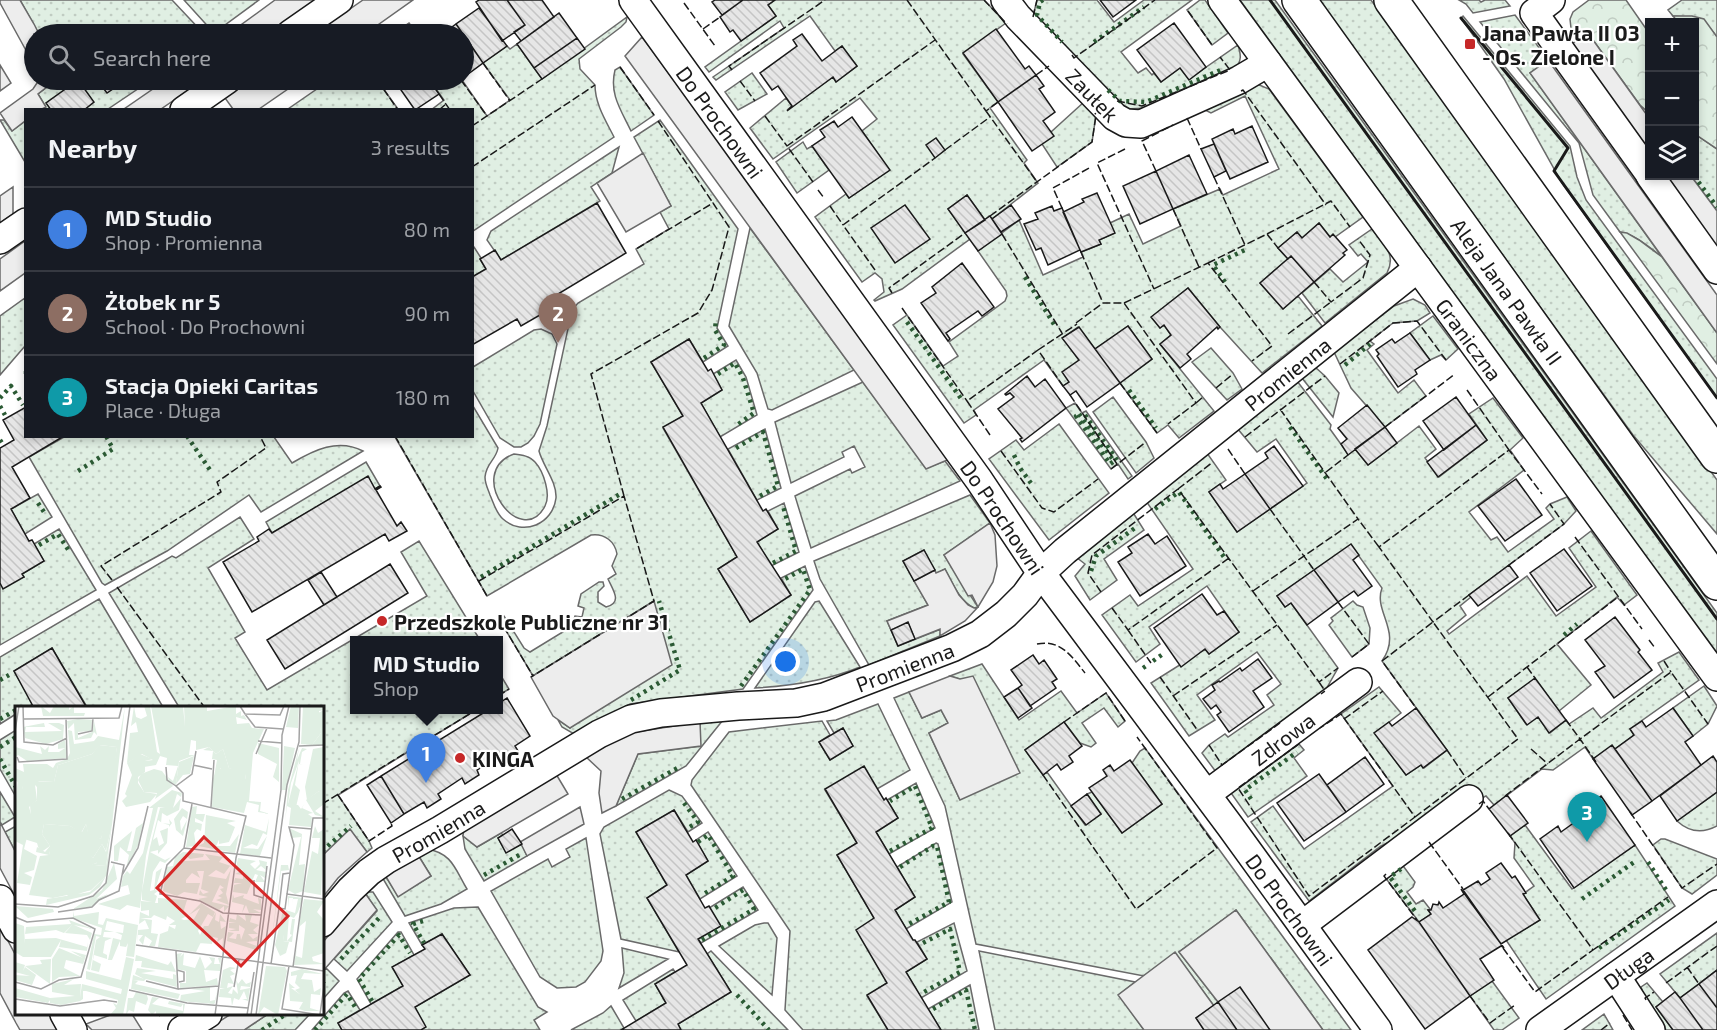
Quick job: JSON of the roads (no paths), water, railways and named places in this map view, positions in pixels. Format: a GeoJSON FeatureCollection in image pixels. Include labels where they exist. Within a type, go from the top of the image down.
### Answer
{"type":"FeatureCollection","features":[{"type":"Feature","properties":{"kind":"main road","name":"Aleja Jana Pawła II"},"geometry":{"type":"LineString","coordinates":[[1299,0],[1717,583]]}},
{"type":"Feature","properties":{"kind":"main road"},"geometry":{"type":"LineString","coordinates":[[1391,0],[1717,456]]}},
{"type":"Feature","properties":{"kind":"street"},"geometry":{"type":"LineString","coordinates":[[304,24],[339,0]]}},
{"type":"Feature","properties":{"kind":"street","name":"Do Prochowni"},"geometry":{"type":"LineString","coordinates":[[633,0],[979,480],[1041,573],[1207,794],[1378,1030]]}},
{"type":"Feature","properties":{"kind":"street","name":"Zaułek"},"geometry":{"type":"LineString","coordinates":[[1005,0],[1018,17],[1114,117],[1126,123],[1141,124],[1239,80],[1268,63]]}},
{"type":"Feature","properties":{"kind":"street","name":"Graniczna"},"geometry":{"type":"LineString","coordinates":[[1222,0],[1717,677]]}},
{"type":"Feature","properties":{"kind":"street"},"geometry":{"type":"LineString","coordinates":[[1536,4],[1645,168]]}},
{"type":"Feature","properties":{"kind":"street"},"geometry":{"type":"LineString","coordinates":[[187,108],[212,90]]}},
{"type":"Feature","properties":{"kind":"street"},"geometry":{"type":"LineString","coordinates":[[1654,180],[1717,270]]}},
{"type":"Feature","properties":{"kind":"street"},"geometry":{"type":"LineString","coordinates":[[0,240],[24,223]]}},
{"type":"Feature","properties":{"kind":"street","name":"Promienna"},"geometry":{"type":"LineString","coordinates":[[324,921],[350,890],[386,860],[599,734],[631,719],[661,713],[796,703],[824,697],[952,648],[980,634],[1006,614],[1025,595],[1041,573],[1065,551],[1418,268]]}},
{"type":"Feature","properties":{"kind":"street","name":"Zdrowa"},"geometry":{"type":"LineString","coordinates":[[1207,794],[1358,682]]}},
{"type":"Feature","properties":{"kind":"street"},"geometry":{"type":"LineString","coordinates":[[1302,925],[1469,799]]}},
{"type":"Feature","properties":{"kind":"street"},"geometry":{"type":"LineString","coordinates":[[0,899],[15,926]]}},
{"type":"Feature","properties":{"kind":"street","name":"Długa"},"geometry":{"type":"LineString","coordinates":[[1540,1030],[1717,904]]}},
{"type":"Feature","properties":{"kind":"street"},"geometry":{"type":"LineString","coordinates":[[1616,976],[1652,1030]]}},
{"type":"Feature","properties":{"kind":"street"},"geometry":{"type":"LineString","coordinates":[[65,1015],[73,1030]]}},
{"type":"Feature","properties":{"kind":"street"},"geometry":{"type":"LineString","coordinates":[[182,1030],[206,1015]]}},
{"type":"Feature","properties":{"kind":"place","name":"Jana Pawła II 03 - Os. Zielone I"},"geometry":{"type":"Point","coordinates":[1470,44]}},
{"type":"Feature","properties":{"kind":"place","name":"Żłobek nr 5"},"geometry":{"type":"Point","coordinates":[558,343]}},
{"type":"Feature","properties":{"kind":"place","name":"Przedszkole Publiczne nr 31"},"geometry":{"type":"Point","coordinates":[382,621]}},
{"type":"Feature","properties":{"kind":"place","name":"KINGA"},"geometry":{"type":"Point","coordinates":[460,758]}},
{"type":"Feature","properties":{"kind":"place","name":"MD Studio"},"geometry":{"type":"Point","coordinates":[426,783]}},
{"type":"Feature","properties":{"kind":"place","name":"Stacja Opieki Caritas"},"geometry":{"type":"Point","coordinates":[1587,842]}}]}
